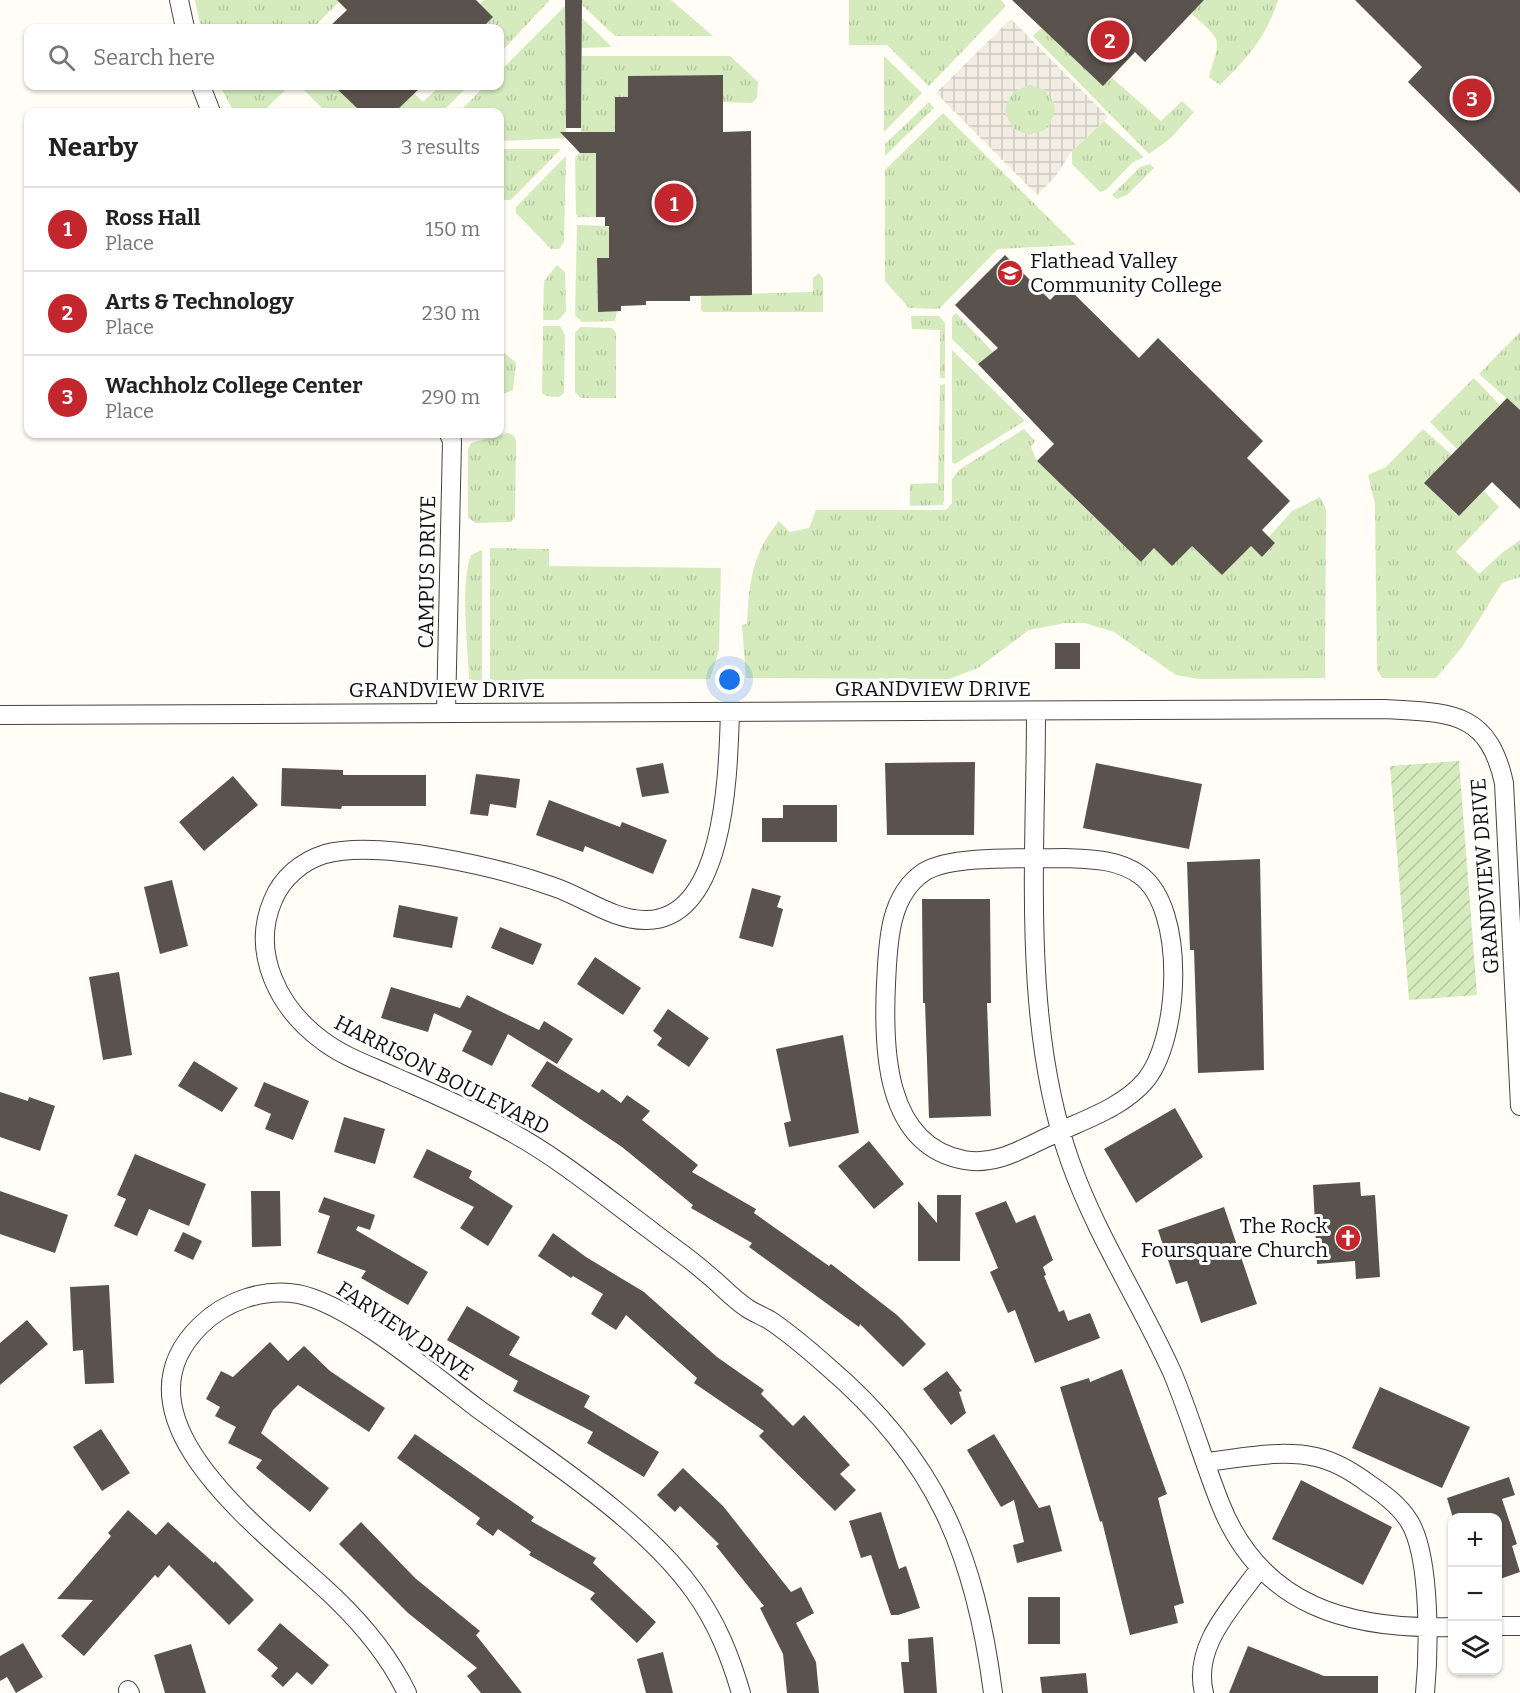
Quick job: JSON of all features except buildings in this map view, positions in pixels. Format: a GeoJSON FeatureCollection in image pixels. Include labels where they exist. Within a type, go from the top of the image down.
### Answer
{"type":"FeatureCollection","features":[{"type":"Feature","properties":{"kind":"street"},"geometry":{"type":"LineString","coordinates":[[179,0],[184,24]]}},
{"type":"Feature","properties":{"kind":"street"},"geometry":{"type":"LineString","coordinates":[[203,90],[209,108]]}},
{"type":"Feature","properties":{"kind":"street","name":"CAMPUS DRIVE"},"geometry":{"type":"LineString","coordinates":[[446,712],[451,438]]}},
{"type":"Feature","properties":{"kind":"street","name":"GRANDVIEW DRIVE"},"geometry":{"type":"LineString","coordinates":[[0,715],[1385,710],[1435,712],[1457,717],[1475,727],[1490,742],[1499,762],[1504,783],[1520,1106]]}},
{"type":"Feature","properties":{"kind":"street","name":"HARRISON BOULEVARD"},"geometry":{"type":"LineString","coordinates":[[730,712],[727,798],[717,839],[703,877],[693,894],[681,908],[665,917],[647,920],[628,918],[564,890],[492,868],[372,851],[337,853],[304,863],[286,878],[274,897],[265,931],[268,967],[277,989],[290,1010],[327,1044],[467,1108],[558,1161],[708,1274],[747,1308],[771,1321],[856,1390],[910,1452],[943,1508],[960,1546],[975,1592],[985,1634],[993,1693]]}},
{"type":"Feature","properties":{"kind":"street"},"geometry":{"type":"LineString","coordinates":[[1036,712],[1039,1010],[1047,1076],[1060,1131],[1086,1202],[1170,1369],[1230,1524],[1260,1568],[1287,1592],[1328,1612],[1395,1628],[1448,1627]]}},
{"type":"Feature","properties":{"kind":"street"},"geometry":{"type":"LineString","coordinates":[[1036,859],[1097,860],[1128,868],[1142,876],[1161,899],[1170,929],[1172,980],[1170,1016],[1156,1065],[1147,1079],[1123,1100],[1003,1158],[980,1161],[947,1155],[920,1136],[909,1124],[894,1093],[886,1058],[885,1022],[891,927],[896,910],[913,881],[926,871],[942,865],[974,860],[1036,859]]}},
{"type":"Feature","properties":{"kind":"street","name":"FARVIEW DRIVE"},"geometry":{"type":"LineString","coordinates":[[407,1693],[382,1652],[352,1615],[224,1494],[194,1456],[183,1437],[174,1413],[172,1396],[178,1358],[199,1327],[228,1306],[261,1294],[280,1292],[318,1300],[353,1319],[419,1364],[576,1481],[632,1527],[693,1589],[714,1622],[731,1658],[741,1693]]}},
{"type":"Feature","properties":{"kind":"street"},"geometry":{"type":"LineString","coordinates":[[1206,1462],[1284,1454],[1316,1456],[1361,1478],[1388,1497],[1409,1520],[1420,1548],[1426,1628],[1425,1693]]}},
{"type":"Feature","properties":{"kind":"street"},"geometry":{"type":"LineString","coordinates":[[1204,1693],[1201,1667],[1204,1652],[1211,1638],[1260,1568]]}},
{"type":"Feature","properties":{"kind":"street"},"geometry":{"type":"LineString","coordinates":[[1502,1626],[1520,1626]]}},
{"type":"Feature","properties":{"kind":"green space"},"geometry":{"type":"Polygon","coordinates":[[[195,0],[337,0],[339,2],[317,24],[200,24],[195,0]]]}},
{"type":"Feature","properties":{"kind":"green space"},"geometry":{"type":"Polygon","coordinates":[[[484,0],[550,0],[504,49],[504,24],[486,24],[493,17],[480,4],[484,0]]]}},
{"type":"Feature","properties":{"kind":"green space"},"geometry":{"type":"Polygon","coordinates":[[[582,0],[671,0],[713,36],[615,36],[582,5],[582,0]]]}},
{"type":"Feature","properties":{"kind":"green space"},"geometry":{"type":"Polygon","coordinates":[[[849,0],[1001,0],[1006,6],[929,86],[887,45],[849,45],[849,0]]]}},
{"type":"Feature","properties":{"kind":"green space"},"geometry":{"type":"Polygon","coordinates":[[[1204,0],[1278,0],[1262,36],[1220,85],[1209,77],[1217,46],[1214,35],[1191,13],[1204,0]]]}},
{"type":"Feature","properties":{"kind":"green space"},"geometry":{"type":"Polygon","coordinates":[[[565,6],[566,138],[504,141],[504,108],[463,108],[481,90],[504,90],[504,67],[565,6]]]}},
{"type":"Feature","properties":{"kind":"green space"},"geometry":{"type":"Polygon","coordinates":[[[582,18],[612,47],[582,48],[582,18]]]}},
{"type":"Feature","properties":{"kind":"green space"},"geometry":{"type":"Polygon","coordinates":[[[1041,28],[1111,77],[1161,121],[1182,101],[1194,112],[1171,138],[1149,154],[1033,36],[1041,28]]]}},
{"type":"Feature","properties":{"kind":"green space"},"geometry":{"type":"Polygon","coordinates":[[[582,56],[730,56],[758,82],[757,98],[752,103],[723,102],[722,75],[628,76],[628,97],[615,98],[615,132],[604,132],[604,139],[581,132],[582,56]]]}},
{"type":"Feature","properties":{"kind":"green space"},"geometry":{"type":"Polygon","coordinates":[[[884,56],[922,93],[884,132],[884,56]]]}},
{"type":"Feature","properties":{"kind":"green space"},"geometry":{"type":"Polygon","coordinates":[[[1030,85],[1039,87],[1050,96],[1055,110],[1053,119],[1044,130],[1030,135],[1021,133],[1010,124],[1005,110],[1007,101],[1016,90],[1030,85]]]}},
{"type":"Feature","properties":{"kind":"green space"},"geometry":{"type":"Polygon","coordinates":[[[222,90],[285,90],[267,108],[232,108],[222,90]]]}},
{"type":"Feature","properties":{"kind":"green space"},"geometry":{"type":"Polygon","coordinates":[[[304,90],[338,90],[357,108],[322,108],[304,90]]]}},
{"type":"Feature","properties":{"kind":"green space"},"geometry":{"type":"Polygon","coordinates":[[[436,90],[464,90],[446,108],[399,108],[414,93],[423,102],[436,90]]]}},
{"type":"Feature","properties":{"kind":"green space"},"geometry":{"type":"Polygon","coordinates":[[[929,102],[934,108],[885,156],[885,144],[929,102]]]}},
{"type":"Feature","properties":{"kind":"green space"},"geometry":{"type":"Polygon","coordinates":[[[943,113],[1076,245],[998,249],[939,309],[909,308],[885,281],[885,170],[943,113]]]}},
{"type":"Feature","properties":{"kind":"green space"},"geometry":{"type":"Polygon","coordinates":[[[1104,121],[1144,157],[1132,163],[1106,190],[1100,192],[1072,164],[1072,151],[1104,121]]]}},
{"type":"Feature","properties":{"kind":"green space"},"geometry":{"type":"Polygon","coordinates":[[[504,149],[561,149],[511,200],[504,200],[504,149]]]}},
{"type":"Feature","properties":{"kind":"green space"},"geometry":{"type":"Polygon","coordinates":[[[580,153],[596,153],[596,217],[578,217],[576,213],[575,157],[580,153]]]}},
{"type":"Feature","properties":{"kind":"green space"},"geometry":{"type":"Polygon","coordinates":[[[566,156],[564,242],[559,249],[551,249],[516,213],[516,207],[566,156]]]}},
{"type":"Feature","properties":{"kind":"green space"},"geometry":{"type":"Polygon","coordinates":[[[1150,164],[1154,168],[1127,195],[1117,199],[1112,195],[1140,167],[1150,164]]]}},
{"type":"Feature","properties":{"kind":"green space"},"geometry":{"type":"Polygon","coordinates":[[[577,225],[609,226],[609,258],[597,259],[598,311],[617,311],[615,321],[582,322],[575,315],[577,225]]]}},
{"type":"Feature","properties":{"kind":"green space"},"geometry":{"type":"Polygon","coordinates":[[[557,265],[565,272],[566,311],[559,320],[543,320],[544,281],[557,265]]]}},
{"type":"Feature","properties":{"kind":"green space"},"geometry":{"type":"Polygon","coordinates":[[[819,273],[823,279],[823,312],[703,312],[701,310],[701,295],[813,292],[813,278],[819,273]]]}},
{"type":"Feature","properties":{"kind":"green space"},"geometry":{"type":"Polygon","coordinates":[[[956,313],[993,352],[978,364],[952,339],[952,317],[956,313]]]}},
{"type":"Feature","properties":{"kind":"green space"},"geometry":{"type":"Polygon","coordinates":[[[911,316],[939,316],[945,323],[945,378],[940,378],[940,330],[912,329],[911,316]]]}},
{"type":"Feature","properties":{"kind":"green space"},"geometry":{"type":"Polygon","coordinates":[[[543,326],[560,326],[565,335],[564,393],[559,397],[546,396],[542,393],[543,326]]]}},
{"type":"Feature","properties":{"kind":"green space"},"geometry":{"type":"Polygon","coordinates":[[[580,327],[612,328],[616,333],[616,398],[581,398],[575,392],[575,333],[580,327]]]}},
{"type":"Feature","properties":{"kind":"green space"},"geometry":{"type":"Polygon","coordinates":[[[1520,332],[1520,410],[1479,374],[1520,332]]]}},
{"type":"Feature","properties":{"kind":"green space"},"geometry":{"type":"Polygon","coordinates":[[[952,350],[1025,421],[955,464],[952,462],[952,350]]]}},
{"type":"Feature","properties":{"kind":"green space"},"geometry":{"type":"Polygon","coordinates":[[[504,352],[516,363],[513,390],[504,393],[504,352]]]}},
{"type":"Feature","properties":{"kind":"green space"},"geometry":{"type":"Polygon","coordinates":[[[1474,378],[1500,405],[1457,449],[1430,422],[1474,378]]]}},
{"type":"Feature","properties":{"kind":"green space"},"geometry":{"type":"Polygon","coordinates":[[[945,384],[943,505],[910,506],[910,484],[938,483],[940,385],[945,384]]]}},
{"type":"Feature","properties":{"kind":"green space"},"geometry":{"type":"Polygon","coordinates":[[[1024,429],[1035,441],[1031,447],[1037,461],[1141,562],[1154,548],[1192,546],[1222,575],[1251,546],[1262,557],[1275,544],[1269,537],[1292,511],[1320,497],[1326,509],[1325,678],[1199,679],[1176,675],[1114,632],[1085,623],[1065,623],[1029,630],[978,668],[949,679],[746,678],[742,625],[747,624],[751,582],[763,545],[779,521],[790,532],[809,528],[816,510],[946,510],[952,503],[952,479],[960,469],[1024,429]]]}},
{"type":"Feature","properties":{"kind":"green space"},"geometry":{"type":"Polygon","coordinates":[[[1423,429],[1452,455],[1425,483],[1458,516],[1484,491],[1499,507],[1456,552],[1479,574],[1520,540],[1520,577],[1502,583],[1462,647],[1436,678],[1382,678],[1377,669],[1375,504],[1368,475],[1386,467],[1423,429]]]}},
{"type":"Feature","properties":{"kind":"green space"},"geometry":{"type":"Polygon","coordinates":[[[508,433],[514,436],[516,441],[515,517],[511,522],[476,523],[468,518],[468,449],[471,443],[490,438],[504,438],[504,434],[508,433]]]}},
{"type":"Feature","properties":{"kind":"green space"},"geometry":{"type":"Polygon","coordinates":[[[490,548],[549,549],[549,566],[721,568],[719,650],[710,679],[530,679],[490,682],[490,548]]]}},
{"type":"Feature","properties":{"kind":"green space"},"geometry":{"type":"Polygon","coordinates":[[[482,550],[482,682],[469,679],[465,598],[471,555],[482,550]]]}},
{"type":"Feature","properties":{"kind":"green space"},"geometry":{"type":"Polygon","coordinates":[[[1459,761],[1477,995],[1409,1000],[1390,766],[1459,761]]]}},
{"type":"Feature","properties":{"kind":"shaded area"},"geometry":{"type":"Polygon","coordinates":[[[1011,19],[1108,117],[1072,151],[1055,177],[1037,195],[936,93],[1011,19]],[[1030,85],[1014,91],[1006,105],[1005,113],[1013,128],[1028,135],[1043,131],[1049,126],[1055,111],[1054,103],[1045,90],[1030,85]]]}},
{"type":"Feature","properties":{"kind":"place","name":"Arts & Technology"},"geometry":{"type":"Point","coordinates":[1110,40]}},
{"type":"Feature","properties":{"kind":"place","name":"Wachholz College Center"},"geometry":{"type":"Point","coordinates":[1472,98]}},
{"type":"Feature","properties":{"kind":"place","name":"Ross Hall"},"geometry":{"type":"Point","coordinates":[674,203]}},
{"type":"Feature","properties":{"kind":"place","name":"Flathead Valley Community College"},"geometry":{"type":"Point","coordinates":[1010,273]}},
{"type":"Feature","properties":{"kind":"place","name":"The Rock Foursquare Church"},"geometry":{"type":"Point","coordinates":[1348,1238]}}]}
